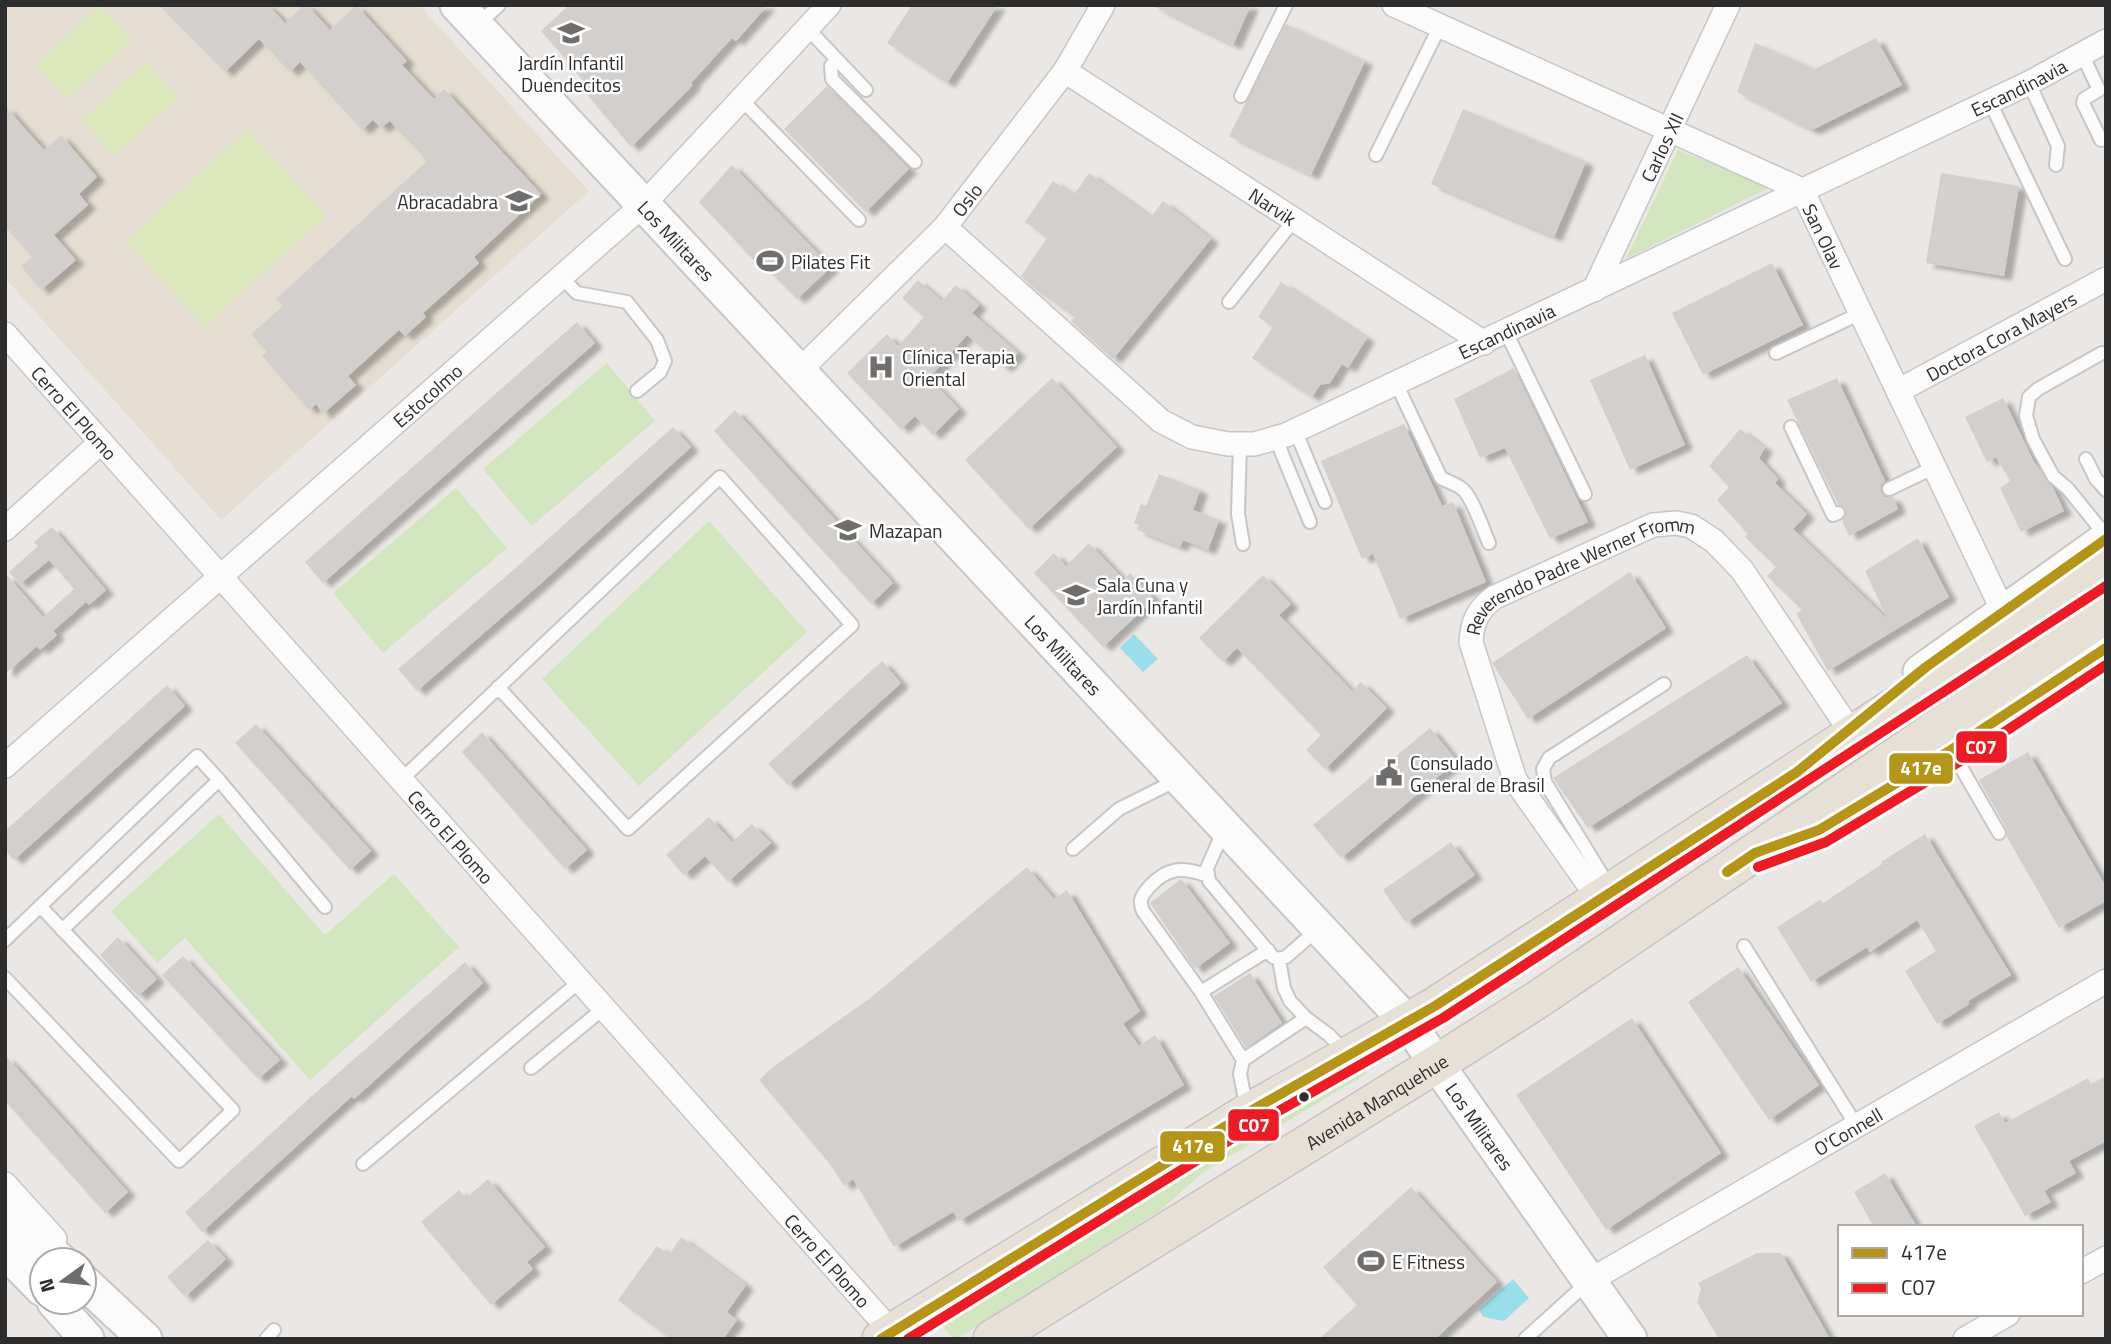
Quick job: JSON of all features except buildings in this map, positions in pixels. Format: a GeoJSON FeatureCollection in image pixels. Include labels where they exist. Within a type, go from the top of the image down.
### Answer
{"type":"FeatureCollection","features":[{"type":"Feature","properties":{"kind":"main road","name":"Los Militares"},"geometry":{"type":"LineString","coordinates":[[477,12],[643,205],[1408,1023],[1630,1339]]}},
{"type":"Feature","properties":{"kind":"main road"},"geometry":{"type":"LineString","coordinates":[[1797,772],[1926,667],[2106,538]]}},
{"type":"Feature","properties":{"kind":"main road"},"geometry":{"type":"LineString","coordinates":[[890,1336],[1247,1113],[1408,1023],[2106,569]]}},
{"type":"Feature","properties":{"kind":"main road","name":"Avenida Manquehue"},"geometry":{"type":"LineString","coordinates":[[992,1339],[1438,1063],[1755,853],[2106,614]]}},
{"type":"Feature","properties":{"kind":"main road","name":"Avenida Manquehue"},"geometry":{"type":"LineString","coordinates":[[1755,853],[1819,830],[1951,750],[2106,648]]}},
{"type":"Feature","properties":{"kind":"main road"},"geometry":{"type":"LineString","coordinates":[[5,1213],[44,1246]]}},
{"type":"Feature","properties":{"kind":"main road"},"geometry":{"type":"LineString","coordinates":[[5,1251],[28,1275]]}},
{"type":"Feature","properties":{"kind":"main road"},"geometry":{"type":"LineString","coordinates":[[98,1295],[143,1336]]}},
{"type":"Feature","properties":{"kind":"main road"},"geometry":{"type":"LineString","coordinates":[[66,1316],[87,1339]]}},
{"type":"Feature","properties":{"kind":"street","name":"Estocolmo"},"geometry":{"type":"LineString","coordinates":[[5,766],[643,205],[829,5]]}},
{"type":"Feature","properties":{"kind":"street","name":"Oslo"},"geometry":{"type":"LineString","coordinates":[[799,370],[945,227],[1065,71],[1103,5]]}},
{"type":"Feature","properties":{"kind":"street","name":"San Olav"},"geometry":{"type":"LineString","coordinates":[[1394,5],[1802,190],[2003,611]]}},
{"type":"Feature","properties":{"kind":"street","name":"Carlos XII"},"geometry":{"type":"LineString","coordinates":[[1594,290],[1728,5]]}},
{"type":"Feature","properties":{"kind":"street","name":"Escandinavia"},"geometry":{"type":"LineString","coordinates":[[945,227],[1161,421],[1192,437],[1240,444],[1286,435],[1990,102],[2106,41]]}},
{"type":"Feature","properties":{"kind":"street","name":"Narvik"},"geometry":{"type":"LineString","coordinates":[[1065,71],[1483,343]]}},
{"type":"Feature","properties":{"kind":"street","name":"Doctora Cora Mayers"},"geometry":{"type":"LineString","coordinates":[[1898,391],[2106,279]]}},
{"type":"Feature","properties":{"kind":"street","name":"Cerro El Plomo"},"geometry":{"type":"LineString","coordinates":[[6,338],[604,1008],[890,1336]]}},
{"type":"Feature","properties":{"kind":"street"},"geometry":{"type":"LineString","coordinates":[[5,529],[101,442]]}},
{"type":"Feature","properties":{"kind":"street","name":"Reverendo Padre Werner Fromm"},"geometry":{"type":"LineString","coordinates":[[1606,895],[1515,780],[1471,642],[1474,621],[1486,603],[1653,525],[1676,523],[1691,526],[1714,541],[1742,570],[1849,729]]}},
{"type":"Feature","properties":{"kind":"street","name":"O'Connell"},"geometry":{"type":"LineString","coordinates":[[1589,1281],[2106,981]]}},
{"type":"Feature","properties":{"kind":"street"},"geometry":{"type":"LineString","coordinates":[[5,1184],[61,1246]]}},
{"type":"Feature","properties":{"kind":"street"},"geometry":{"type":"LineString","coordinates":[[2083,1271],[2106,1258]]}},
{"type":"Feature","properties":{"kind":"street"},"geometry":{"type":"LineString","coordinates":[[98,1286],[143,1336]]}},
{"type":"Feature","properties":{"kind":"street"},"geometry":{"type":"LineString","coordinates":[[1965,1339],[2005,1316]]}},
{"type":"Feature","properties":{"kind":"lane"},"geometry":{"type":"LineString","coordinates":[[1241,96],[1286,5]]}},
{"type":"Feature","properties":{"kind":"lane"},"geometry":{"type":"LineString","coordinates":[[1376,155],[1440,26]]}},
{"type":"Feature","properties":{"kind":"lane"},"geometry":{"type":"LineString","coordinates":[[808,29],[866,90]]}},
{"type":"Feature","properties":{"kind":"lane"},"geometry":{"type":"LineString","coordinates":[[2082,54],[2099,90],[2084,99],[2083,103],[2101,140]]}},
{"type":"Feature","properties":{"kind":"lane"},"geometry":{"type":"LineString","coordinates":[[836,59],[831,66],[832,79],[915,162]]}},
{"type":"Feature","properties":{"kind":"lane"},"geometry":{"type":"LineString","coordinates":[[2029,83],[2059,145],[2056,165]]}},
{"type":"Feature","properties":{"kind":"lane"},"geometry":{"type":"LineString","coordinates":[[742,100],[859,220]]}},
{"type":"Feature","properties":{"kind":"lane"},"geometry":{"type":"LineString","coordinates":[[1990,102],[2065,259]]}},
{"type":"Feature","properties":{"kind":"lane"},"geometry":{"type":"LineString","coordinates":[[1230,302],[1294,219]]}},
{"type":"Feature","properties":{"kind":"lane"},"geometry":{"type":"LineString","coordinates":[[561,277],[577,293],[627,302],[657,340],[665,361],[660,372],[637,391]]}},
{"type":"Feature","properties":{"kind":"lane"},"geometry":{"type":"LineString","coordinates":[[1776,353],[1861,313]]}},
{"type":"Feature","properties":{"kind":"lane"},"geometry":{"type":"LineString","coordinates":[[1506,332],[1585,494]]}},
{"type":"Feature","properties":{"kind":"lane"},"geometry":{"type":"LineString","coordinates":[[2102,354],[2038,389],[2029,397],[2026,416],[2033,439],[2053,476],[2068,489],[2106,538]]}},
{"type":"Feature","properties":{"kind":"lane"},"geometry":{"type":"LineString","coordinates":[[1396,383],[1441,478],[1460,486],[1466,493],[1489,543]]}},
{"type":"Feature","properties":{"kind":"lane"},"geometry":{"type":"LineString","coordinates":[[1791,427],[1833,515],[1838,513]]}},
{"type":"Feature","properties":{"kind":"lane"},"geometry":{"type":"LineString","coordinates":[[1286,435],[1325,502]]}},
{"type":"Feature","properties":{"kind":"lane"},"geometry":{"type":"LineString","coordinates":[[1286,435],[1310,522]]}},
{"type":"Feature","properties":{"kind":"lane"},"geometry":{"type":"LineString","coordinates":[[1240,444],[1238,514],[1243,544]]}},
{"type":"Feature","properties":{"kind":"lane"},"geometry":{"type":"LineString","coordinates":[[2086,459],[2096,479],[2106,490]]}},
{"type":"Feature","properties":{"kind":"lane"},"geometry":{"type":"LineString","coordinates":[[1889,489],[1935,467]]}},
{"type":"Feature","properties":{"kind":"lane"},"geometry":{"type":"LineString","coordinates":[[401,780],[481,704],[720,477],[852,625],[628,829],[498,687]]}},
{"type":"Feature","properties":{"kind":"lane"},"geometry":{"type":"LineString","coordinates":[[1606,895],[1545,782],[1543,769],[1549,758],[1664,684]]}},
{"type":"Feature","properties":{"kind":"lane"},"geometry":{"type":"LineString","coordinates":[[1951,750],[1999,833]]}},
{"type":"Feature","properties":{"kind":"lane"},"geometry":{"type":"LineString","coordinates":[[6,937],[197,756],[325,906]]}},
{"type":"Feature","properties":{"kind":"lane"},"geometry":{"type":"LineString","coordinates":[[62,930],[219,779]]}},
{"type":"Feature","properties":{"kind":"lane"},"geometry":{"type":"LineString","coordinates":[[1073,849],[1119,809],[1181,779]]}},
{"type":"Feature","properties":{"kind":"lane"},"geometry":{"type":"LineString","coordinates":[[1226,826],[1207,868],[1209,881],[1279,960],[1284,988],[1290,1002],[1306,1018],[1318,1025],[1347,1055]]}},
{"type":"Feature","properties":{"kind":"lane"},"geometry":{"type":"LineString","coordinates":[[1206,875],[1188,869],[1167,871],[1142,895],[1140,904],[1201,992],[1243,1060],[1241,1082],[1247,1113]]}},
{"type":"Feature","properties":{"kind":"lane"},"geometry":{"type":"LineString","coordinates":[[5,978],[179,1161],[233,1110],[40,906]]}},
{"type":"Feature","properties":{"kind":"lane"},"geometry":{"type":"LineString","coordinates":[[1279,960],[1320,927]]}},
{"type":"Feature","properties":{"kind":"lane"},"geometry":{"type":"LineString","coordinates":[[1744,946],[1856,1125]]}},
{"type":"Feature","properties":{"kind":"lane"},"geometry":{"type":"LineString","coordinates":[[1201,992],[1268,950]]}},
{"type":"Feature","properties":{"kind":"lane"},"geometry":{"type":"LineString","coordinates":[[363,1164],[580,981]]}},
{"type":"Feature","properties":{"kind":"lane"},"geometry":{"type":"LineString","coordinates":[[531,1068],[604,1008]]}},
{"type":"Feature","properties":{"kind":"lane"},"geometry":{"type":"LineString","coordinates":[[1243,1060],[1306,1018]]}},
{"type":"Feature","properties":{"kind":"lane"},"geometry":{"type":"LineString","coordinates":[[1525,1339],[1589,1281]]}},
{"type":"Feature","properties":{"kind":"shaded area"},"geometry":{"type":"Polygon","coordinates":[[[5,5],[419,5],[589,191],[221,520],[5,278],[5,5]]]}},
{"type":"Feature","properties":{"kind":"green space"},"geometry":{"type":"Polygon","coordinates":[[[100,5],[132,40],[68,99],[36,65],[100,5]]]}},
{"type":"Feature","properties":{"kind":"green space"},"geometry":{"type":"Polygon","coordinates":[[[146,62],[178,97],[114,156],[82,121],[146,62]]]}},
{"type":"Feature","properties":{"kind":"green space"},"geometry":{"type":"Polygon","coordinates":[[[247,130],[326,215],[205,327],[126,242],[247,130]]]}},
{"type":"Feature","properties":{"kind":"green space"},"geometry":{"type":"Polygon","coordinates":[[[1678,150],[1770,187],[1626,259],[1678,150]]]}},
{"type":"Feature","properties":{"kind":"green space"},"geometry":{"type":"Polygon","coordinates":[[[607,363],[655,421],[532,526],[483,469],[607,363]]]}},
{"type":"Feature","properties":{"kind":"green space"},"geometry":{"type":"Polygon","coordinates":[[[456,488],[507,548],[383,653],[333,593],[456,488]]]}},
{"type":"Feature","properties":{"kind":"green space"},"geometry":{"type":"Polygon","coordinates":[[[709,521],[807,632],[639,786],[542,679],[709,521]]]}},
{"type":"Feature","properties":{"kind":"green space"},"geometry":{"type":"Polygon","coordinates":[[[219,814],[325,935],[394,874],[459,947],[310,1080],[185,938],[157,963],[111,911],[219,814]]]}},
{"type":"Feature","properties":{"kind":"green space"},"geometry":{"type":"Polygon","coordinates":[[[1363,1065],[1367,1073],[1201,1174],[1161,1210],[957,1339],[941,1325],[1363,1065]]]}},
{"type":"Feature","properties":{"kind":"water"},"geometry":{"type":"Polygon","coordinates":[[[1134,634],[1158,659],[1143,672],[1120,648],[1134,634]]]}},
{"type":"Feature","properties":{"kind":"water"},"geometry":{"type":"Polygon","coordinates":[[[1513,1279],[1529,1298],[1504,1321],[1483,1317],[1479,1309],[1513,1279]]]}},
{"type":"Feature","properties":{"kind":"transit line","name":"417e"},"geometry":{"type":"LineString","coordinates":[[881,1339],[1247,1113],[1435,1006],[1797,772],[1926,667],[2106,539]]}},
{"type":"Feature","properties":{"kind":"transit line","name":"C07"},"geometry":{"type":"LineString","coordinates":[[908,1339],[1254,1125],[1443,1018],[2106,586]]}},
{"type":"Feature","properties":{"kind":"transit line","name":"417e"},"geometry":{"type":"LineString","coordinates":[[1727,872],[1755,853],[1819,830],[1951,750],[2106,648]]}},
{"type":"Feature","properties":{"kind":"transit line","name":"C07"},"geometry":{"type":"LineString","coordinates":[[1758,867],[1826,842],[1959,762],[2106,665]]}},
{"type":"Feature","properties":{"kind":"place","name":"Jardín Infantil Duendecitos"},"geometry":{"type":"Point","coordinates":[571,33]}},
{"type":"Feature","properties":{"kind":"place","name":"Abracadabra"},"geometry":{"type":"Point","coordinates":[519,201]}},
{"type":"Feature","properties":{"kind":"place","name":"Pilates Fit"},"geometry":{"type":"Point","coordinates":[770,261]}},
{"type":"Feature","properties":{"kind":"place","name":"Clínica Terapia Oriental"},"geometry":{"type":"Point","coordinates":[881,367]}},
{"type":"Feature","properties":{"kind":"place","name":"Mazapan"},"geometry":{"type":"Point","coordinates":[848,530]}},
{"type":"Feature","properties":{"kind":"place","name":"Sala Cuna y Jardín Infantil"},"geometry":{"type":"Point","coordinates":[1076,595]}},
{"type":"Feature","properties":{"kind":"place","name":"Consulado General de Brasil"},"geometry":{"type":"Point","coordinates":[1389,773]}},
{"type":"Feature","properties":{"kind":"place","name":"E Fitness"},"geometry":{"type":"Point","coordinates":[1371,1261]}}]}
